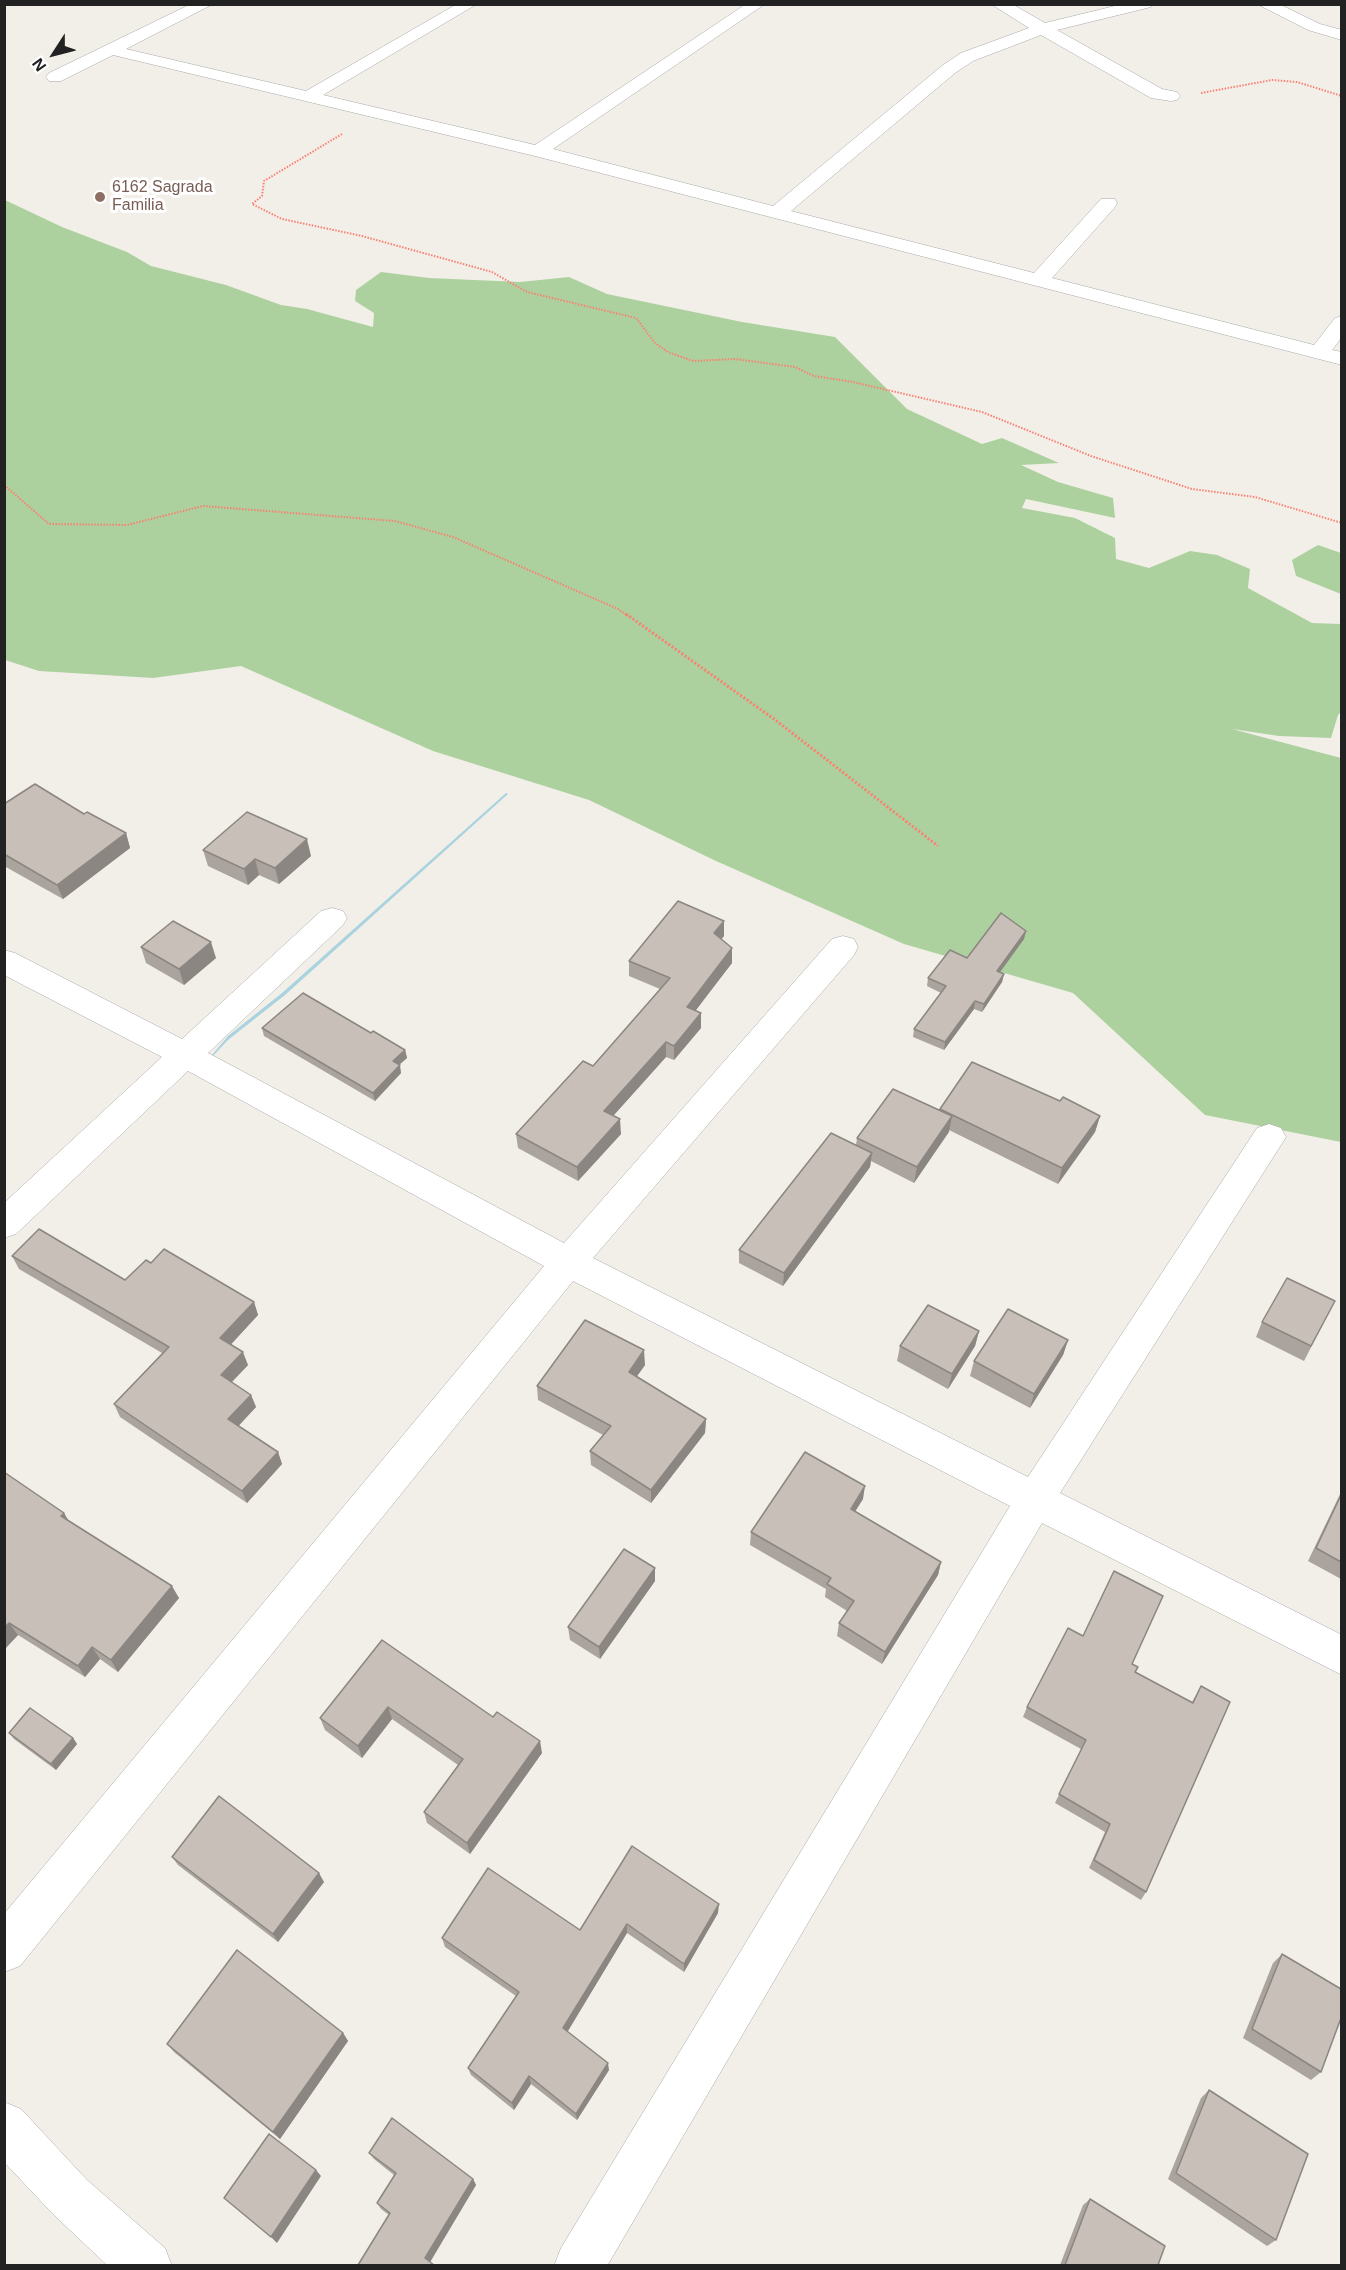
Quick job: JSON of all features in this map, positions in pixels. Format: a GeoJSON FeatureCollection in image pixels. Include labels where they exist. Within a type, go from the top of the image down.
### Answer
{"type":"FeatureCollection","features":[{"type":"Feature","properties":{"kind":"street"},"geometry":{"type":"LineString","coordinates":[[55,77],[205,4]]}},
{"type":"Feature","properties":{"kind":"street"},"geometry":{"type":"LineString","coordinates":[[309,96],[469,4]]}},
{"type":"Feature","properties":{"kind":"street"},"geometry":{"type":"LineString","coordinates":[[538,151],[757,4]]}},
{"type":"Feature","properties":{"kind":"street"},"geometry":{"type":"LineString","coordinates":[[999,4],[1157,94],[1171,96]]}},
{"type":"Feature","properties":{"kind":"street"},"geometry":{"type":"LineString","coordinates":[[776,213],[949,69],[987,48],[1041,29],[1145,4]]}},
{"type":"Feature","properties":{"kind":"street"},"geometry":{"type":"LineString","coordinates":[[1265,4],[1314,27],[1341,34]]}},
{"type":"Feature","properties":{"kind":"street"},"geometry":{"type":"LineString","coordinates":[[111,50],[538,151],[1341,359]]}},
{"type":"Feature","properties":{"kind":"street"},"geometry":{"type":"LineString","coordinates":[[1038,280],[1108,203]]}},
{"type":"Feature","properties":{"kind":"street"},"geometry":{"type":"LineString","coordinates":[[1319,354],[1341,322]]}},
{"type":"Feature","properties":{"kind":"street"},"geometry":{"type":"LineString","coordinates":[[4,1224],[332,918]]}},
{"type":"Feature","properties":{"kind":"street"},"geometry":{"type":"LineString","coordinates":[[4,1950],[568,1262],[843,947]]}},
{"type":"Feature","properties":{"kind":"street"},"geometry":{"type":"LineString","coordinates":[[4,961],[184,1054],[568,1262],[1341,1656]]}},
{"type":"Feature","properties":{"kind":"street"},"geometry":{"type":"LineString","coordinates":[[579,2265],[1035,1499],[1269,1137]]}},
{"type":"Feature","properties":{"kind":"street"},"geometry":{"type":"LineString","coordinates":[[4,2126],[70,2197],[109,2234],[147,2265]]}},
{"type":"Feature","properties":{"kind":"path"},"geometry":{"type":"LineString","coordinates":[[1171,96],[1272,80],[1297,82],[1341,96]]}},
{"type":"Feature","properties":{"kind":"path"},"geometry":{"type":"LineString","coordinates":[[348,106],[345,121],[347,131],[264,181],[262,196],[252,204],[282,219],[362,236],[492,272],[527,292],[636,318],[655,343],[668,352],[693,361],[735,359],[795,367],[814,376],[853,382],[982,412],[1091,456],[1192,489],[1255,496],[1341,523]]}},
{"type":"Feature","properties":{"kind":"path"},"geometry":{"type":"LineString","coordinates":[[4,485],[49,524],[127,525],[203,506],[395,521],[453,537],[618,609],[774,719],[938,846]]}},
{"type":"Feature","properties":{"kind":"green space"},"geometry":{"type":"Polygon","coordinates":[[[5,200],[62,227],[127,252],[151,266],[226,285],[281,305],[307,309],[373,327],[374,313],[355,301],[356,290],[381,272],[429,278],[520,282],[569,277],[607,294],[742,322],[835,337],[907,409],[982,444],[1002,438],[1059,463],[1021,465],[1058,482],[1113,498],[1115,518],[1026,499],[1022,508],[1075,518],[1115,538],[1116,559],[1149,568],[1190,551],[1217,555],[1250,569],[1248,588],[1312,623],[1341,624],[1341,712],[1331,738],[1279,736],[1232,729],[1341,758],[1341,1142],[1205,1115],[1073,993],[904,944],[716,861],[589,800],[433,751],[241,666],[153,678],[39,671],[5,660],[5,200]]]}},
{"type":"Feature","properties":{"kind":"green space"},"geometry":{"type":"Polygon","coordinates":[[[1318,545],[1341,553],[1341,594],[1296,576],[1292,560],[1318,545]]]}},
{"type":"Feature","properties":{"kind":"water"},"geometry":{"type":"Polygon","coordinates":[[[506,793],[508,794],[285,995],[212,1055],[228,1036],[282,993],[506,793]]]}},
{"type":"Feature","properties":{"kind":"building"},"geometry":{"type":"Polygon","coordinates":[[[35,784],[84,814],[87,812],[126,833],[57,885],[4,854],[4,804],[35,784]]]}},
{"type":"Feature","properties":{"kind":"building"},"geometry":{"type":"Polygon","coordinates":[[[247,812],[307,839],[275,868],[255,859],[244,869],[203,850],[247,812]]]}},
{"type":"Feature","properties":{"kind":"building"},"geometry":{"type":"Polygon","coordinates":[[[678,901],[724,921],[714,933],[732,948],[687,1007],[701,1013],[674,1046],[666,1042],[604,1111],[620,1119],[577,1167],[516,1134],[583,1061],[593,1066],[670,978],[629,961],[678,901]]]}},
{"type":"Feature","properties":{"kind":"building"},"geometry":{"type":"Polygon","coordinates":[[[1001,913],[1026,931],[997,971],[1004,974],[984,1004],[975,1001],[945,1042],[914,1029],[946,986],[928,978],[950,950],[967,958],[1001,913]]]}},
{"type":"Feature","properties":{"kind":"building"},"geometry":{"type":"Polygon","coordinates":[[[173,921],[211,942],[179,969],[141,947],[173,921]]]}},
{"type":"Feature","properties":{"kind":"building"},"geometry":{"type":"Polygon","coordinates":[[[303,993],[405,1050],[393,1061],[400,1065],[373,1093],[262,1028],[303,993]]]}},
{"type":"Feature","properties":{"kind":"building"},"geometry":{"type":"Polygon","coordinates":[[[972,1062],[1060,1101],[1063,1097],[1100,1116],[1062,1168],[940,1109],[972,1062]]]}},
{"type":"Feature","properties":{"kind":"building"},"geometry":{"type":"Polygon","coordinates":[[[893,1089],[952,1116],[917,1167],[857,1138],[893,1089]]]}},
{"type":"Feature","properties":{"kind":"building"},"geometry":{"type":"Polygon","coordinates":[[[831,1133],[872,1153],[784,1273],[739,1250],[831,1133]]]}},
{"type":"Feature","properties":{"kind":"building"},"geometry":{"type":"Polygon","coordinates":[[[39,1229],[125,1280],[146,1260],[151,1263],[164,1249],[254,1302],[220,1338],[243,1352],[221,1375],[251,1395],[228,1419],[278,1452],[242,1491],[114,1404],[169,1347],[12,1256],[39,1229]]]}},
{"type":"Feature","properties":{"kind":"building"},"geometry":{"type":"Polygon","coordinates":[[[1287,1278],[1335,1301],[1311,1346],[1262,1322],[1287,1278]]]}},
{"type":"Feature","properties":{"kind":"building"},"geometry":{"type":"Polygon","coordinates":[[[928,1305],[979,1331],[952,1374],[900,1346],[928,1305]]]}},
{"type":"Feature","properties":{"kind":"building"},"geometry":{"type":"Polygon","coordinates":[[[1008,1309],[1068,1340],[1034,1394],[974,1361],[1008,1309]]]}},
{"type":"Feature","properties":{"kind":"building"},"geometry":{"type":"Polygon","coordinates":[[[585,1320],[644,1350],[629,1372],[706,1419],[651,1490],[590,1451],[611,1426],[537,1386],[585,1320]]]}},
{"type":"Feature","properties":{"kind":"building"},"geometry":{"type":"Polygon","coordinates":[[[805,1452],[865,1486],[851,1509],[941,1562],[885,1652],[839,1623],[854,1601],[827,1584],[831,1578],[751,1532],[805,1452]]]}},
{"type":"Feature","properties":{"kind":"building"},"geometry":{"type":"Polygon","coordinates":[[[4,1472],[64,1513],[61,1516],[172,1586],[111,1660],[92,1647],[78,1666],[9,1623],[4,1628],[4,1472]]]}},
{"type":"Feature","properties":{"kind":"building"},"geometry":{"type":"Polygon","coordinates":[[[1341,1495],[1341,1562],[1316,1548],[1341,1495]]]}},
{"type":"Feature","properties":{"kind":"building"},"geometry":{"type":"Polygon","coordinates":[[[624,1549],[655,1568],[599,1647],[568,1627],[624,1549]]]}},
{"type":"Feature","properties":{"kind":"building"},"geometry":{"type":"Polygon","coordinates":[[[1114,1571],[1163,1596],[1132,1664],[1138,1667],[1135,1672],[1193,1703],[1201,1686],[1230,1702],[1146,1892],[1094,1860],[1110,1824],[1059,1794],[1086,1740],[1027,1707],[1068,1628],[1083,1636],[1114,1571]]]}},
{"type":"Feature","properties":{"kind":"building"},"geometry":{"type":"Polygon","coordinates":[[[382,1640],[493,1717],[497,1712],[540,1741],[467,1843],[424,1812],[463,1759],[388,1707],[358,1746],[320,1718],[382,1640]]]}},
{"type":"Feature","properties":{"kind":"building"},"geometry":{"type":"Polygon","coordinates":[[[30,1708],[73,1738],[51,1764],[9,1733],[30,1708]]]}},
{"type":"Feature","properties":{"kind":"building"},"geometry":{"type":"Polygon","coordinates":[[[219,1796],[319,1873],[273,1934],[172,1857],[219,1796]]]}},
{"type":"Feature","properties":{"kind":"building"},"geometry":{"type":"Polygon","coordinates":[[[632,1846],[719,1904],[684,1964],[627,1924],[563,2028],[608,2063],[576,2114],[529,2076],[512,2103],[468,2068],[519,1992],[442,1938],[488,1868],[580,1930],[632,1846]]]}},
{"type":"Feature","properties":{"kind":"building"},"geometry":{"type":"Polygon","coordinates":[[[237,1950],[343,2033],[273,2132],[167,2044],[237,1950]]]}},
{"type":"Feature","properties":{"kind":"building"},"geometry":{"type":"Polygon","coordinates":[[[1282,1954],[1341,1989],[1341,2018],[1321,2072],[1252,2029],[1282,1954]]]}},
{"type":"Feature","properties":{"kind":"building"},"geometry":{"type":"Polygon","coordinates":[[[1209,2090],[1308,2154],[1276,2240],[1176,2173],[1209,2090]]]}},
{"type":"Feature","properties":{"kind":"building"},"geometry":{"type":"Polygon","coordinates":[[[392,2118],[473,2179],[425,2258],[434,2265],[358,2265],[390,2213],[377,2203],[396,2173],[369,2153],[392,2118]]]}},
{"type":"Feature","properties":{"kind":"building"},"geometry":{"type":"Polygon","coordinates":[[[269,2134],[316,2170],[271,2237],[224,2198],[269,2134]]]}},
{"type":"Feature","properties":{"kind":"building"},"geometry":{"type":"Polygon","coordinates":[[[1090,2199],[1165,2246],[1158,2265],[1065,2265],[1090,2199]]]}},
{"type":"Feature","properties":{"kind":"place","name":"6162 Sagrada Familia"},"geometry":{"type":"Point","coordinates":[100,197]}}]}
